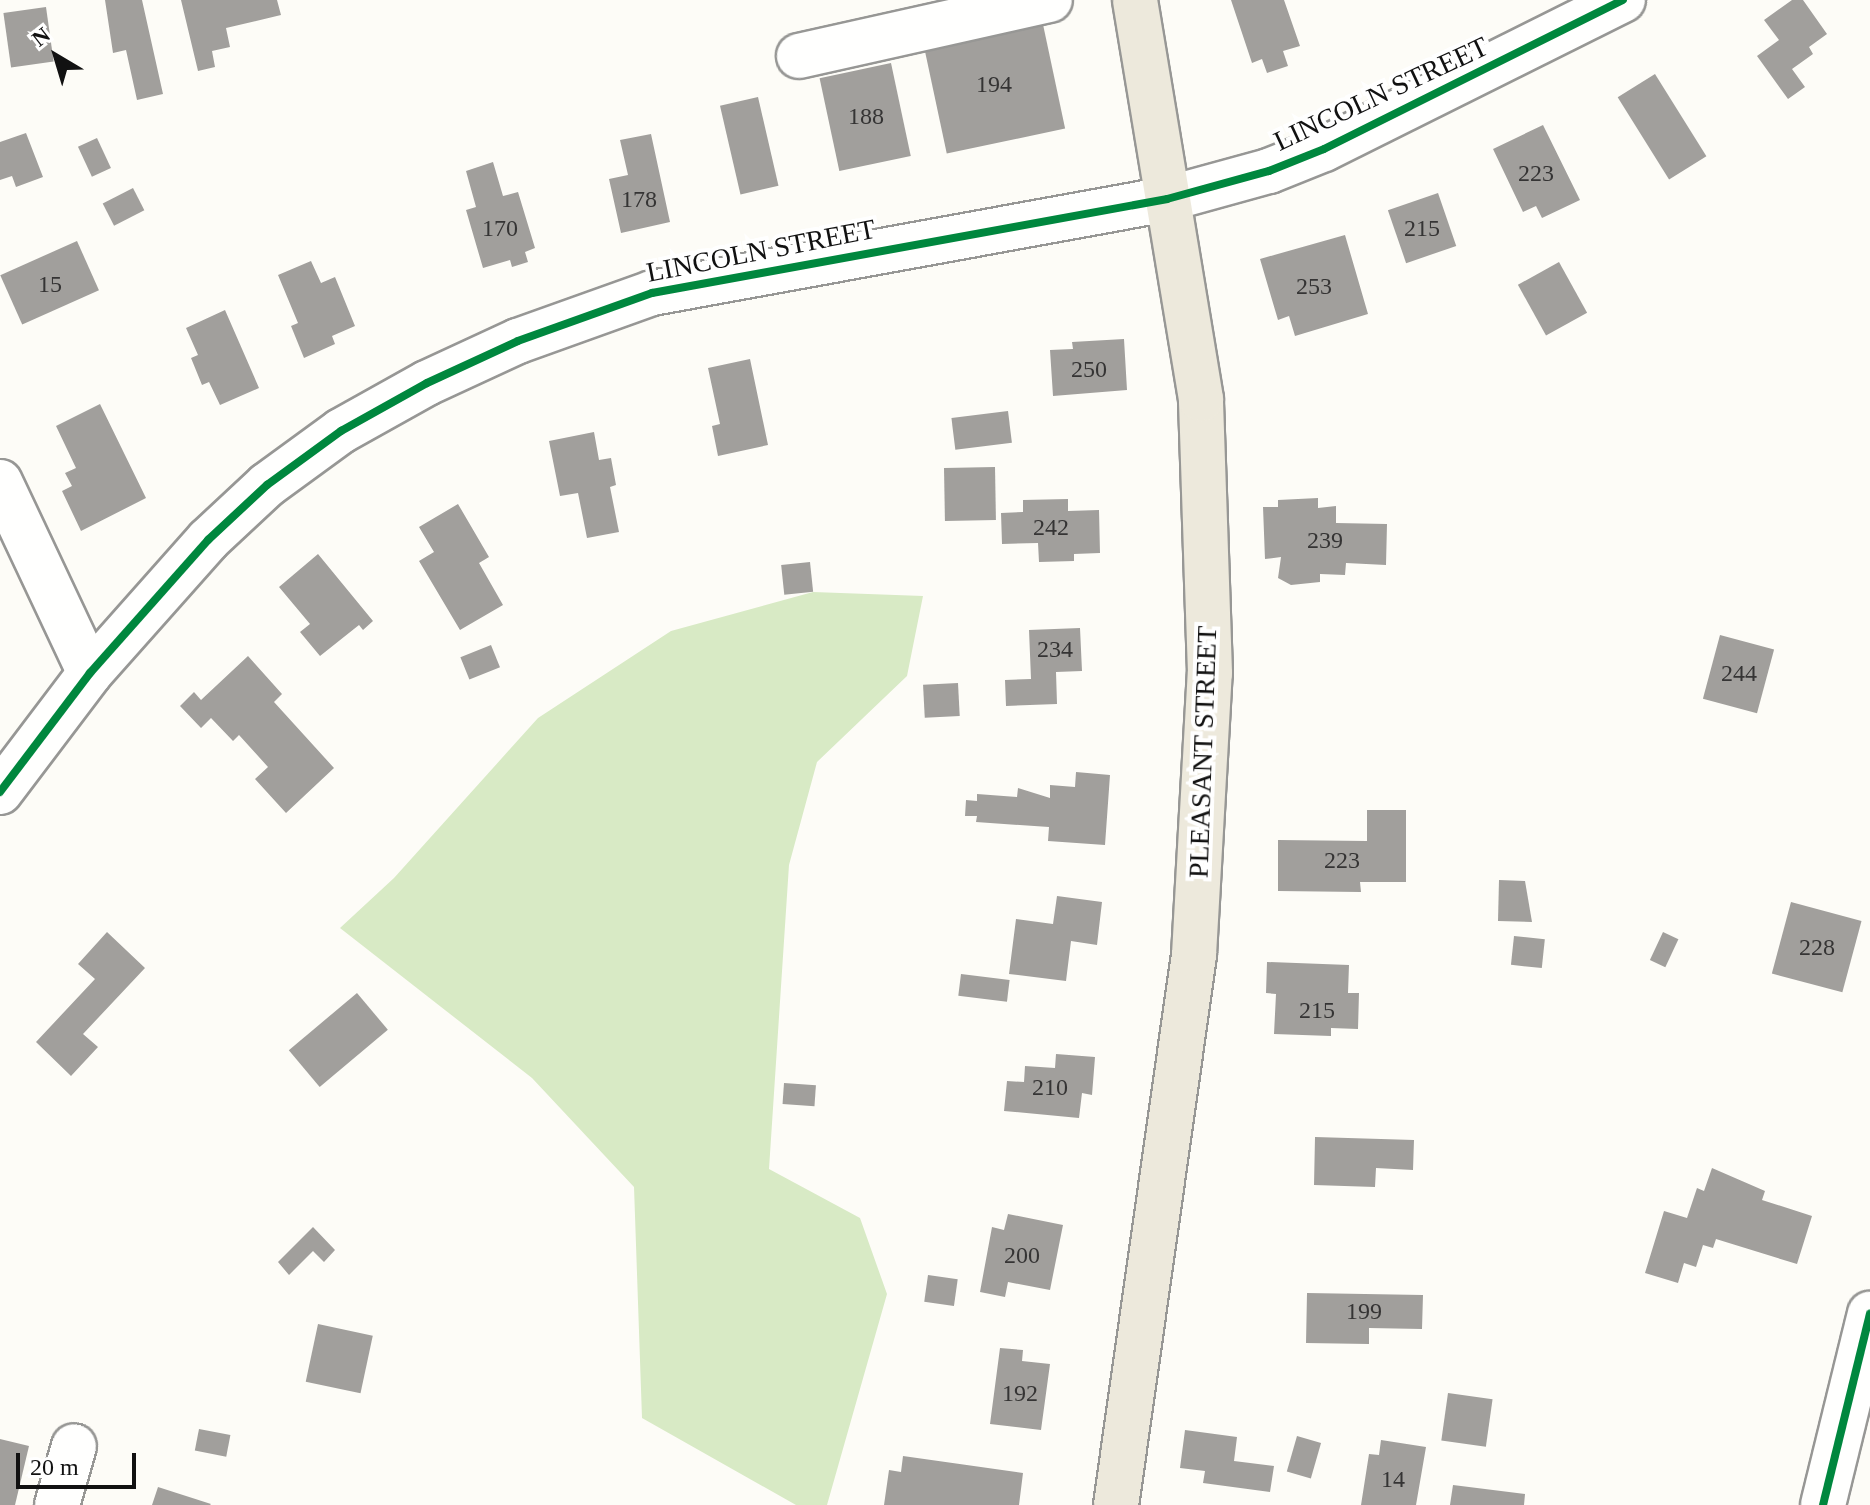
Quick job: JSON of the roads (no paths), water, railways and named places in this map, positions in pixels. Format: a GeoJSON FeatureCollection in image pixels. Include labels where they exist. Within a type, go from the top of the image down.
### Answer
{"type":"FeatureCollection","features":[{"type":"Feature","properties":{"kind":"main road","name":"PLEASANT STREET"},"geometry":{"type":"LineString","coordinates":[[1116,1505],[1194,955],[1210,673],[1201,399],[1135,0]]}},
{"type":"Feature","properties":{"kind":"street"},"geometry":{"type":"LineString","coordinates":[[799,56],[1050,0]]}},
{"type":"Feature","properties":{"kind":"street","name":"LINCOLN STREET"},"geometry":{"type":"LineString","coordinates":[[0,792],[90,673],[208,540],[267,485],[341,431],[427,383],[518,341],[652,293],[718,277],[1167,199],[1324,149],[1623,0]]}},
{"type":"Feature","properties":{"kind":"street"},"geometry":{"type":"LineString","coordinates":[[0,482],[90,673]]}},
{"type":"Feature","properties":{"kind":"street"},"geometry":{"type":"LineString","coordinates":[[1823,1505],[1870,1314]]}},
{"type":"Feature","properties":{"kind":"street"},"geometry":{"type":"LineString","coordinates":[[57,1505],[74,1446]]}}]}
